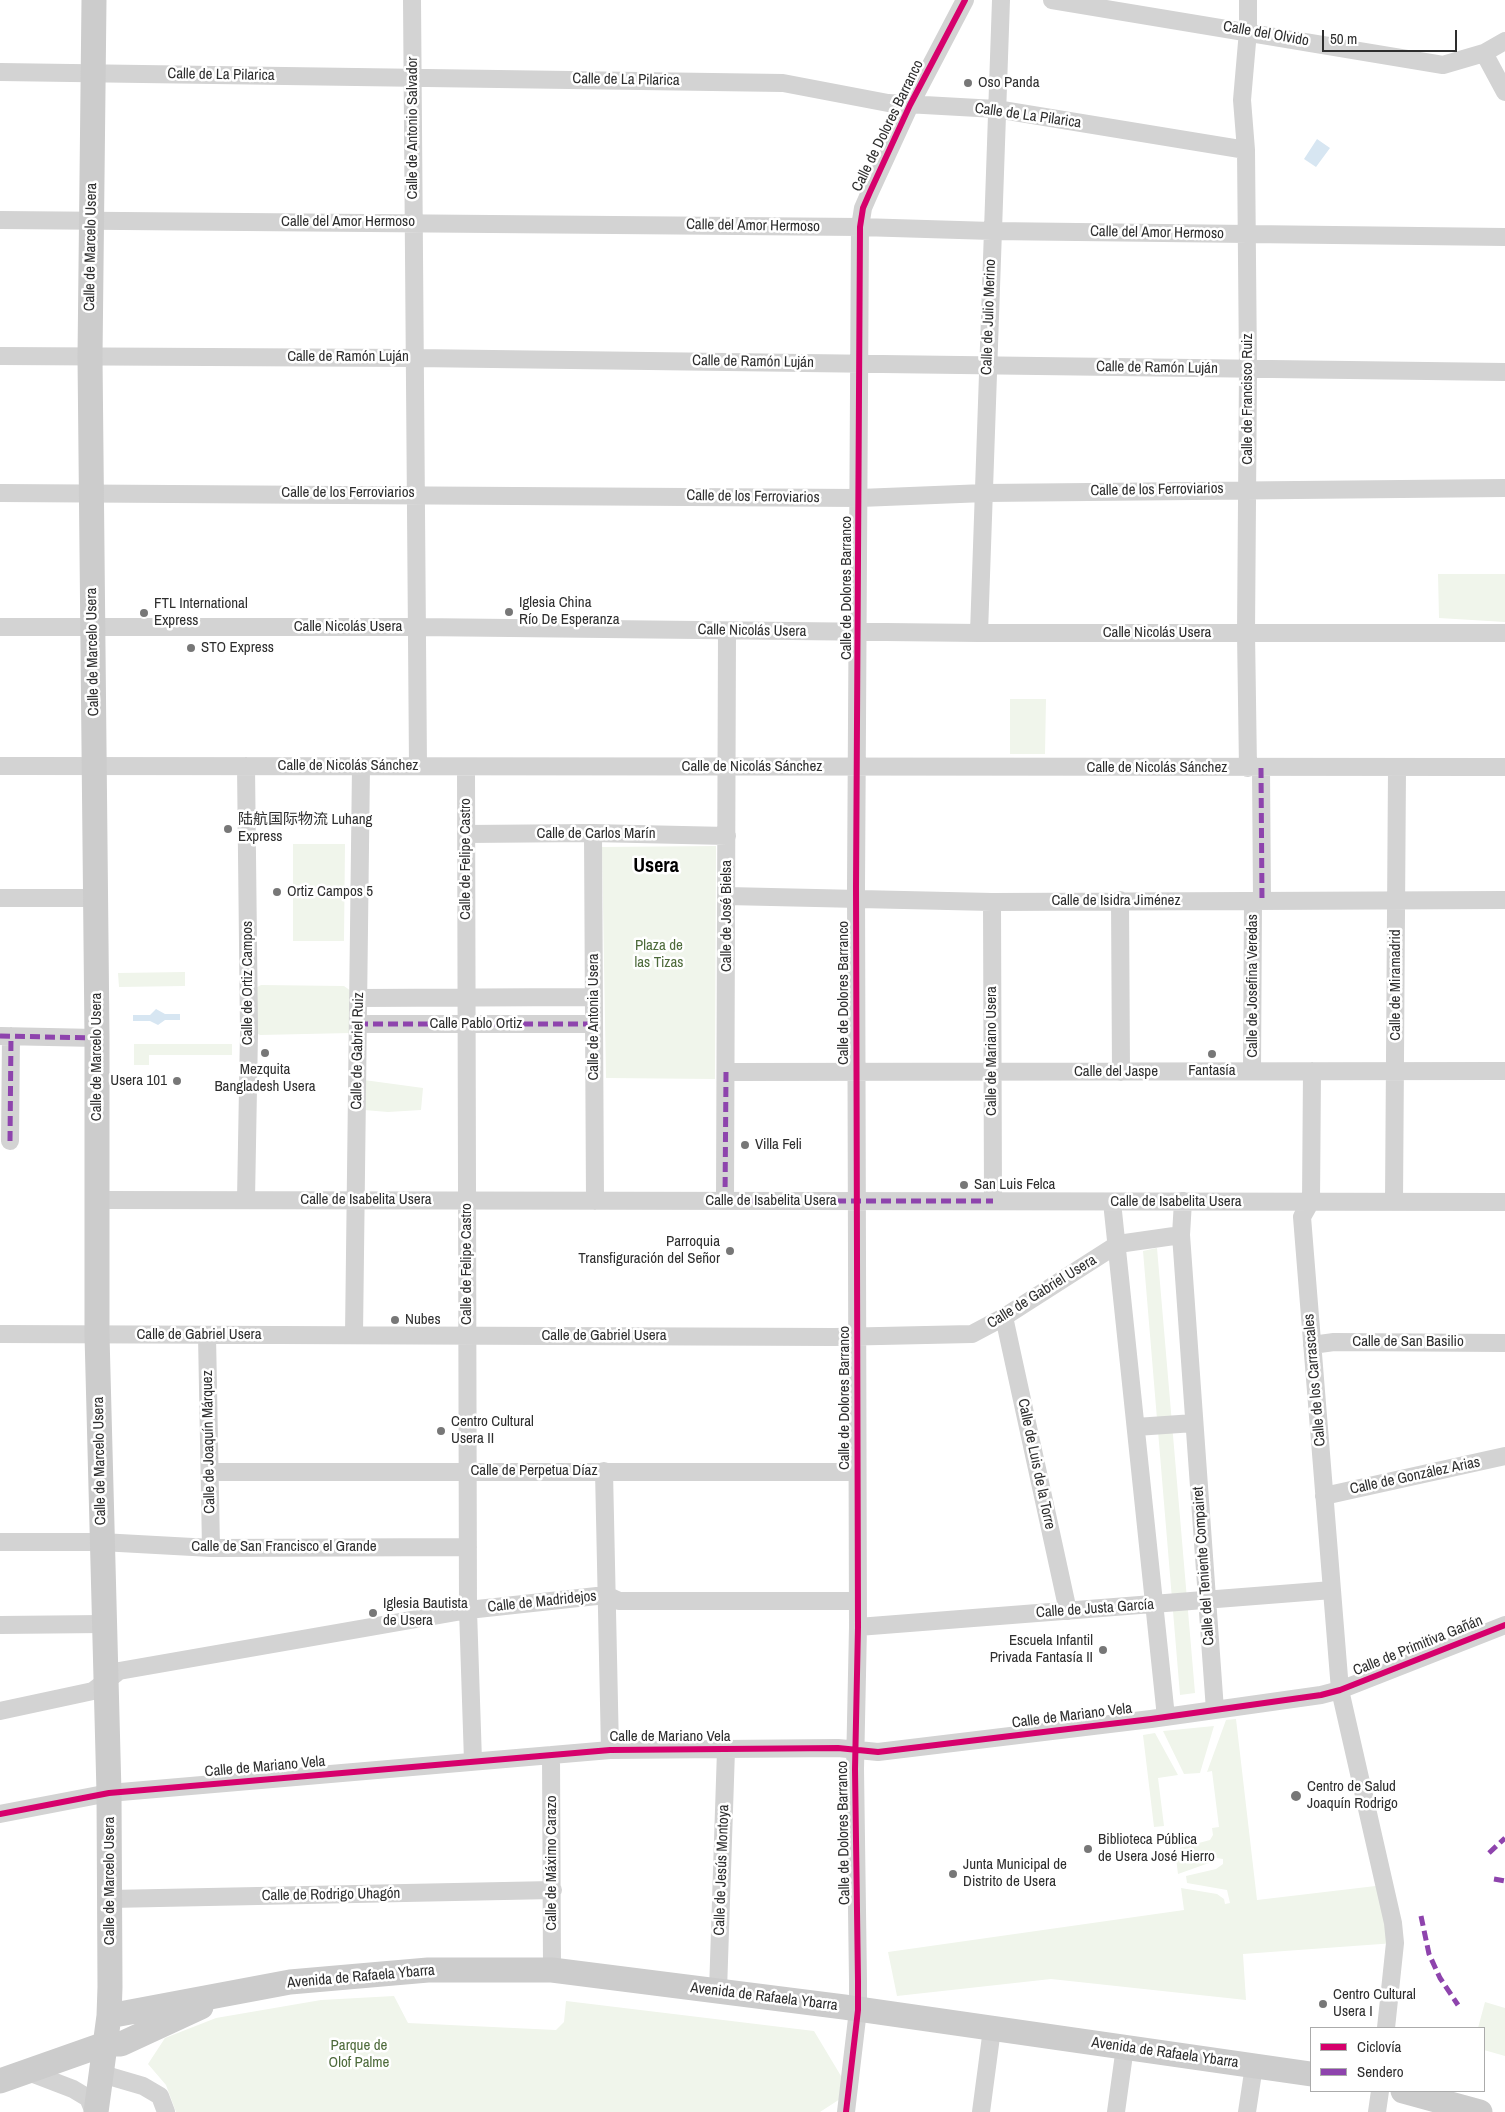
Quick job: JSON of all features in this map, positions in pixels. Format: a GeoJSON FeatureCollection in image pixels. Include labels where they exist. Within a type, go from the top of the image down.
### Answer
{"type":"FeatureCollection","features":[{"type":"Feature","properties":{"kind":"main road","name":"Calle de Marcelo Usera"},"geometry":{"type":"LineString","coordinates":[[94,0],[90,357],[96,898],[97,1335],[110,1899],[109,2016],[95,2112]]}},
{"type":"Feature","properties":{"kind":"main road","name":"Avenida de Rafaela Ybarra"},"geometry":{"type":"LineString","coordinates":[[109,2016],[206,1997],[216,1998],[290,1982],[411,1971],[552,1970],[858,2010],[1310,2074]]}},
{"type":"Feature","properties":{"kind":"main road","name":"Avenida de Rafaela Ybarra"},"geometry":{"type":"LineString","coordinates":[[0,2081],[105,2044],[121,2044],[208,2004],[216,1998]]}},
{"type":"Feature","properties":{"kind":"main road"},"geometry":{"type":"LineString","coordinates":[[1407,2092],[1480,2112]]}},
{"type":"Feature","properties":{"kind":"street","name":"Calle de Antonio Salvador"},"geometry":{"type":"LineString","coordinates":[[412,0],[418,766]]}},
{"type":"Feature","properties":{"kind":"street","name":"Calle de Dolores Barranco"},"geometry":{"type":"LineString","coordinates":[[846,2112],[858,2010],[856,1750],[858,1627],[858,1201],[856,899],[860,498],[860,227],[862,208],[910,105],[965,0]]}},
{"type":"Feature","properties":{"kind":"street","name":"Calle de Julio Merino"},"geometry":{"type":"LineString","coordinates":[[979,633],[1001,0]]}},
{"type":"Feature","properties":{"kind":"street","name":"Calle del Olvido"},"geometry":{"type":"LineString","coordinates":[[1052,0],[1248,31],[1443,65],[1484,53],[1505,41]]}},
{"type":"Feature","properties":{"kind":"street","name":"Calle de Francisco Ruiz"},"geometry":{"type":"LineString","coordinates":[[1248,0],[1248,31],[1242,100],[1246,150],[1248,369],[1246,633],[1254,768],[1257,901]]}},
{"type":"Feature","properties":{"kind":"street"},"geometry":{"type":"LineString","coordinates":[[1484,53],[1505,92]]}},
{"type":"Feature","properties":{"kind":"street","name":"Calle de La Pilarica"},"geometry":{"type":"LineString","coordinates":[[0,72],[783,83],[888,103],[996,110],[1246,150]]}},
{"type":"Feature","properties":{"kind":"street","name":"Calle del Amor Hermoso"},"geometry":{"type":"LineString","coordinates":[[0,220],[860,227],[1246,235],[1505,237]]}},
{"type":"Feature","properties":{"kind":"street","name":"Calle de Ramón Luján"},"geometry":{"type":"LineString","coordinates":[[0,356],[415,358],[1505,372]]}},
{"type":"Feature","properties":{"kind":"street","name":"Calle de los Ferroviarios"},"geometry":{"type":"LineString","coordinates":[[0,493],[860,498],[985,493],[1505,488]]}},
{"type":"Feature","properties":{"kind":"street","name":"Calle Nicolás Usera"},"geometry":{"type":"LineString","coordinates":[[0,628],[417,627],[979,633],[1505,633]]}},
{"type":"Feature","properties":{"kind":"street","name":"Calle de José Bielsa"},"geometry":{"type":"LineString","coordinates":[[725,1201],[727,631]]}},
{"type":"Feature","properties":{"kind":"street","name":"Calle de Nicolás Sánchez"},"geometry":{"type":"LineString","coordinates":[[0,766],[726,766],[1397,769],[1505,767]]}},
{"type":"Feature","properties":{"kind":"street","name":"Calle de Ortiz Campos"},"geometry":{"type":"LineString","coordinates":[[246,766],[249,1032],[246,1200]]}},
{"type":"Feature","properties":{"kind":"street","name":"Calle de Gabriel Ruiz"},"geometry":{"type":"LineString","coordinates":[[354,1336],[361,766]]}},
{"type":"Feature","properties":{"kind":"street","name":"Calle de Felipe Castro"},"geometry":{"type":"LineString","coordinates":[[466,767],[468,1610],[473,1761]]}},
{"type":"Feature","properties":{"kind":"street","name":"Calle de Miramadrid"},"geometry":{"type":"LineString","coordinates":[[1394,1202],[1397,769]]}},
{"type":"Feature","properties":{"kind":"street","name":"Calle de Carlos Marín"},"geometry":{"type":"LineString","coordinates":[[466,834],[593,833],[727,836]]}},
{"type":"Feature","properties":{"kind":"street","name":"Calle de Antonia Usera"},"geometry":{"type":"LineString","coordinates":[[593,833],[595,1200]]}},
{"type":"Feature","properties":{"kind":"street","name":"Calle de Isidra Jiménez"},"geometry":{"type":"LineString","coordinates":[[727,896],[992,902],[1120,900],[1505,900]]}},
{"type":"Feature","properties":{"kind":"street"},"geometry":{"type":"LineString","coordinates":[[0,898],[96,898]]}},
{"type":"Feature","properties":{"kind":"street"},"geometry":{"type":"LineString","coordinates":[[1120,900],[1120,1072]]}},
{"type":"Feature","properties":{"kind":"street","name":"Calle de Josefina Veredas"},"geometry":{"type":"LineString","coordinates":[[1252,1072],[1257,901]]}},
{"type":"Feature","properties":{"kind":"street","name":"Calle de Mariano Usera"},"geometry":{"type":"LineString","coordinates":[[992,902],[993,1201]]}},
{"type":"Feature","properties":{"kind":"street","name":"Calle Pablo Ortiz"},"geometry":{"type":"LineString","coordinates":[[358,998],[593,997]]}},
{"type":"Feature","properties":{"kind":"street","name":"Calle Pablo Ortiz"},"geometry":{"type":"LineString","coordinates":[[358,1024],[594,1024]]}},
{"type":"Feature","properties":{"kind":"street"},"geometry":{"type":"LineString","coordinates":[[10,1141],[6,1036],[97,1038]]}},
{"type":"Feature","properties":{"kind":"street","name":"Calle de los Carrascales"},"geometry":{"type":"LineString","coordinates":[[1312,1071],[1311,1201],[1302,1217],[1340,1690],[1393,1923],[1395,1944],[1386,2027]]}},
{"type":"Feature","properties":{"kind":"street","name":"Calle del Jaspe"},"geometry":{"type":"LineString","coordinates":[[726,1072],[1505,1071]]}},
{"type":"Feature","properties":{"kind":"street","name":"Calle de Isabelita Usera"},"geometry":{"type":"LineString","coordinates":[[98,1200],[1505,1202]]}},
{"type":"Feature","properties":{"kind":"street"},"geometry":{"type":"LineString","coordinates":[[1112,1202],[1118,1244],[1153,1604],[1166,1717]]}},
{"type":"Feature","properties":{"kind":"street","name":"Calle del Teniente Compairet"},"geometry":{"type":"LineString","coordinates":[[1183,1202],[1181,1235],[1215,1710]]}},
{"type":"Feature","properties":{"kind":"street","name":"Calle de Gabriel Usera"},"geometry":{"type":"LineString","coordinates":[[0,1334],[857,1337],[972,1334],[1004,1317],[1118,1244],[1181,1235]]}},
{"type":"Feature","properties":{"kind":"street","name":"Calle de Luis de la Torre"},"geometry":{"type":"LineString","coordinates":[[1004,1317],[1068,1611]]}},
{"type":"Feature","properties":{"kind":"street","name":"Calle de Joaquín Márquez"},"geometry":{"type":"LineString","coordinates":[[207,1335],[212,1548]]}},
{"type":"Feature","properties":{"kind":"street","name":"Calle de San Basilio"},"geometry":{"type":"LineString","coordinates":[[1312,1345],[1334,1342],[1505,1343]]}},
{"type":"Feature","properties":{"kind":"street"},"geometry":{"type":"LineString","coordinates":[[1136,1427],[1194,1423]]}},
{"type":"Feature","properties":{"kind":"street","name":"Calle de González Arias"},"geometry":{"type":"LineString","coordinates":[[1324,1496],[1505,1456]]}},
{"type":"Feature","properties":{"kind":"street"},"geometry":{"type":"LineString","coordinates":[[604,1471],[610,1750]]}},
{"type":"Feature","properties":{"kind":"street","name":"Calle de Perpetua Díaz"},"geometry":{"type":"LineString","coordinates":[[210,1472],[857,1472]]}},
{"type":"Feature","properties":{"kind":"street","name":"Calle de San Francisco el Grande"},"geometry":{"type":"LineString","coordinates":[[0,1542],[101,1542],[212,1548],[468,1547]]}},
{"type":"Feature","properties":{"kind":"street","name":"Calle de Justa García"},"geometry":{"type":"LineString","coordinates":[[858,1627],[1332,1590]]}},
{"type":"Feature","properties":{"kind":"street","name":"Calle de Madridejos"},"geometry":{"type":"LineString","coordinates":[[0,1711],[93,1691],[119,1671],[468,1610],[606,1595],[619,1601],[857,1601]]}},
{"type":"Feature","properties":{"kind":"street"},"geometry":{"type":"LineString","coordinates":[[0,1625],[103,1624]]}},
{"type":"Feature","properties":{"kind":"street","name":"Calle de Primitiva Gañán"},"geometry":{"type":"LineString","coordinates":[[1340,1690],[1505,1624]]}},
{"type":"Feature","properties":{"kind":"street","name":"Calle de Mariano Vela"},"geometry":{"type":"LineString","coordinates":[[0,1814],[109,1793],[610,1750],[856,1750],[878,1752],[1166,1717],[1321,1695],[1340,1690]]}},
{"type":"Feature","properties":{"kind":"street","name":"Calle de Jesús Montoya"},"geometry":{"type":"LineString","coordinates":[[718,1991],[726,1750]]}},
{"type":"Feature","properties":{"kind":"street","name":"Calle de Máximo Carazo"},"geometry":{"type":"LineString","coordinates":[[552,1756],[552,1970]]}},
{"type":"Feature","properties":{"kind":"street","name":"Calle de Rodrigo Uhagón"},"geometry":{"type":"LineString","coordinates":[[110,1899],[553,1890]]}},
{"type":"Feature","properties":{"kind":"street"},"geometry":{"type":"LineString","coordinates":[[981,2112],[992,2029]]}},
{"type":"Feature","properties":{"kind":"street"},"geometry":{"type":"LineString","coordinates":[[1116,2112],[1125,2047]]}},
{"type":"Feature","properties":{"kind":"street"},"geometry":{"type":"LineString","coordinates":[[1247,2112],[1254,2066]]}},
{"type":"Feature","properties":{"kind":"street"},"geometry":{"type":"LineString","coordinates":[[26,2071],[73,2089],[88,2098],[95,2112]]}},
{"type":"Feature","properties":{"kind":"street"},"geometry":{"type":"LineString","coordinates":[[102,2074],[143,2086],[160,2096],[166,2112]]}},
{"type":"Feature","properties":{"kind":"street"},"geometry":{"type":"LineString","coordinates":[[1377,2112],[1380,2092]]}},
{"type":"Feature","properties":{"kind":"green space"},"geometry":{"type":"Polygon","coordinates":[[[1438,574],[1505,574],[1505,622],[1439,618],[1438,574]]]}},
{"type":"Feature","properties":{"kind":"green space"},"geometry":{"type":"Polygon","coordinates":[[[1010,699],[1046,699],[1045,754],[1010,754],[1010,699]]]}},
{"type":"Feature","properties":{"kind":"green space"},"geometry":{"type":"Polygon","coordinates":[[[293,844],[345,844],[344,941],[293,941],[293,844]]]}},
{"type":"Feature","properties":{"kind":"green space","name":"Plaza de las Tizas"},"geometry":{"type":"Polygon","coordinates":[[[716,846],[715,1079],[606,1078],[602,847],[716,846]]]}},
{"type":"Feature","properties":{"kind":"green space"},"geometry":{"type":"Polygon","coordinates":[[[185,972],[185,986],[119,987],[118,973],[185,972]]]}},
{"type":"Feature","properties":{"kind":"green space"},"geometry":{"type":"Polygon","coordinates":[[[261,985],[344,986],[351,991],[351,1033],[260,1035],[254,1032],[254,989],[261,985]]]}},
{"type":"Feature","properties":{"kind":"green space"},"geometry":{"type":"Polygon","coordinates":[[[134,1044],[232,1044],[232,1055],[149,1055],[149,1065],[134,1065],[134,1044]]]}},
{"type":"Feature","properties":{"kind":"green space"},"geometry":{"type":"Polygon","coordinates":[[[364,1080],[423,1088],[421,1110],[388,1112],[364,1110],[364,1080]]]}},
{"type":"Feature","properties":{"kind":"green space"},"geometry":{"type":"Polygon","coordinates":[[[1157,1248],[1195,1693],[1180,1695],[1143,1251],[1157,1248]]]}},
{"type":"Feature","properties":{"kind":"green space"},"geometry":{"type":"Polygon","coordinates":[[[1236,1719],[1257,1900],[1384,1885],[1395,1943],[1243,1954],[1246,2000],[1051,1979],[897,1996],[888,1952],[1184,1910],[1181,1888],[1217,1894],[1224,1899],[1225,1904],[1230,1903],[1227,1890],[1187,1883],[1186,1876],[1216,1869],[1223,1864],[1223,1859],[1181,1853],[1180,1848],[1210,1840],[1213,1835],[1212,1828],[1219,1827],[1212,1771],[1207,1772],[1226,1720],[1236,1719]]]}},
{"type":"Feature","properties":{"kind":"green space"},"geometry":{"type":"Polygon","coordinates":[[[1214,1726],[1200,1773],[1184,1774],[1163,1731],[1214,1726]]]}},
{"type":"Feature","properties":{"kind":"green space"},"geometry":{"type":"Polygon","coordinates":[[[1155,1733],[1178,1775],[1158,1778],[1164,1826],[1154,1827],[1143,1735],[1155,1733]]]}},
{"type":"Feature","properties":{"kind":"green space"},"geometry":{"type":"Polygon","coordinates":[[[1176,1858],[1205,1860],[1209,1863],[1178,1874],[1176,1858]]]}},
{"type":"Feature","properties":{"kind":"green space","name":"Parque de Olof Palme"},"geometry":{"type":"Polygon","coordinates":[[[394,1996],[408,2023],[556,2030],[564,2022],[566,2001],[814,2031],[841,2076],[840,2099],[820,2112],[176,2112],[166,2085],[148,2064],[165,2038],[216,2018],[321,2000],[394,1996]]]}},
{"type":"Feature","properties":{"kind":"green space"},"geometry":{"type":"Polygon","coordinates":[[[1485,2002],[1505,2008],[1505,2056],[1485,2050],[1485,2027],[1478,2027],[1485,2002]]]}},
{"type":"Feature","properties":{"kind":"shaded area"},"geometry":{"type":"Polygon","coordinates":[[[1317,139],[1330,148],[1316,167],[1304,159],[1317,139]]]}},
{"type":"Feature","properties":{"kind":"shaded area"},"geometry":{"type":"Polygon","coordinates":[[[156,1009],[165,1014],[180,1014],[180,1020],[165,1020],[158,1025],[150,1021],[133,1021],[133,1015],[150,1015],[156,1009]]]}},
{"type":"Feature","properties":{"kind":"marked path"},"geometry":{"type":"LineString","coordinates":[[1261,768],[1262,901]]}},
{"type":"Feature","properties":{"kind":"marked path"},"geometry":{"type":"LineString","coordinates":[[358,1024],[594,1024]]}},
{"type":"Feature","properties":{"kind":"marked path"},"geometry":{"type":"LineString","coordinates":[[0,1036],[97,1038]]}},
{"type":"Feature","properties":{"kind":"marked path"},"geometry":{"type":"LineString","coordinates":[[10,1141],[11,1036]]}},
{"type":"Feature","properties":{"kind":"marked path"},"geometry":{"type":"LineString","coordinates":[[726,1072],[725,1201],[993,1201]]}},
{"type":"Feature","properties":{"kind":"marked path"},"geometry":{"type":"LineString","coordinates":[[1489,1853],[1505,1838]]}},
{"type":"Feature","properties":{"kind":"marked path"},"geometry":{"type":"LineString","coordinates":[[1494,1879],[1505,1881]]}},
{"type":"Feature","properties":{"kind":"marked path"},"geometry":{"type":"LineString","coordinates":[[1421,1916],[1429,1954],[1440,1978],[1458,2005]]}},
{"type":"Feature","properties":{"kind":"cycle path"},"geometry":{"type":"LineString","coordinates":[[846,2112],[858,2010],[855,1769],[858,1627],[856,886],[860,227],[863,208],[910,105],[965,0]]}},
{"type":"Feature","properties":{"kind":"cycle path"},"geometry":{"type":"LineString","coordinates":[[0,1814],[109,1793],[610,1750],[838,1748],[878,1752],[1151,1719],[1321,1695],[1340,1690],[1505,1625]]}},
{"type":"Feature","properties":{"kind":"place","name":"Oso Panda"},"geometry":{"type":"Point","coordinates":[968,83]}},
{"type":"Feature","properties":{"kind":"place","name":"Iglesia China Río De Esperanza"},"geometry":{"type":"Point","coordinates":[509,612]}},
{"type":"Feature","properties":{"kind":"place","name":"FTL International Express"},"geometry":{"type":"Point","coordinates":[144,613]}},
{"type":"Feature","properties":{"kind":"place","name":"STO Express"},"geometry":{"type":"Point","coordinates":[191,648]}},
{"type":"Feature","properties":{"kind":"place","name":"陆航国际物流 Luhang Express"},"geometry":{"type":"Point","coordinates":[228,829]}},
{"type":"Feature","properties":{"kind":"place","name":"Ortiz Campos 5"},"geometry":{"type":"Point","coordinates":[277,892]}},
{"type":"Feature","properties":{"kind":"place","name":"Mezquita Bangladesh Usera"},"geometry":{"type":"Point","coordinates":[265,1053]}},
{"type":"Feature","properties":{"kind":"place","name":"Fantasía"},"geometry":{"type":"Point","coordinates":[1212,1054]}},
{"type":"Feature","properties":{"kind":"place","name":"Usera 101"},"geometry":{"type":"Point","coordinates":[177,1081]}},
{"type":"Feature","properties":{"kind":"place","name":"Villa Feli"},"geometry":{"type":"Point","coordinates":[745,1145]}},
{"type":"Feature","properties":{"kind":"place","name":"San Luis Felca"},"geometry":{"type":"Point","coordinates":[964,1185]}},
{"type":"Feature","properties":{"kind":"place","name":"Parroquia Transfiguración del Señor"},"geometry":{"type":"Point","coordinates":[730,1251]}},
{"type":"Feature","properties":{"kind":"place","name":"Nubes"},"geometry":{"type":"Point","coordinates":[395,1320]}},
{"type":"Feature","properties":{"kind":"place","name":"Centro Cultural Usera II"},"geometry":{"type":"Point","coordinates":[441,1431]}},
{"type":"Feature","properties":{"kind":"place","name":"Iglesia Bautista de Usera"},"geometry":{"type":"Point","coordinates":[373,1613]}},
{"type":"Feature","properties":{"kind":"place","name":"Escuela Infantil Privada Fantasía II"},"geometry":{"type":"Point","coordinates":[1103,1650]}},
{"type":"Feature","properties":{"kind":"place","name":"Centro de Salud Joaquín Rodrigo"},"geometry":{"type":"Point","coordinates":[1296,1796]}},
{"type":"Feature","properties":{"kind":"place","name":"Biblioteca Pública de Usera José Hierro"},"geometry":{"type":"Point","coordinates":[1088,1849]}},
{"type":"Feature","properties":{"kind":"place","name":"Junta Municipal de Distrito de Usera"},"geometry":{"type":"Point","coordinates":[953,1874]}},
{"type":"Feature","properties":{"kind":"place","name":"Centro Cultural Usera I"},"geometry":{"type":"Point","coordinates":[1323,2004]}},
{"type":"Feature","properties":{"kind":"district","name":"Usera"},"geometry":{"type":"Point","coordinates":[656,867]}}]}
